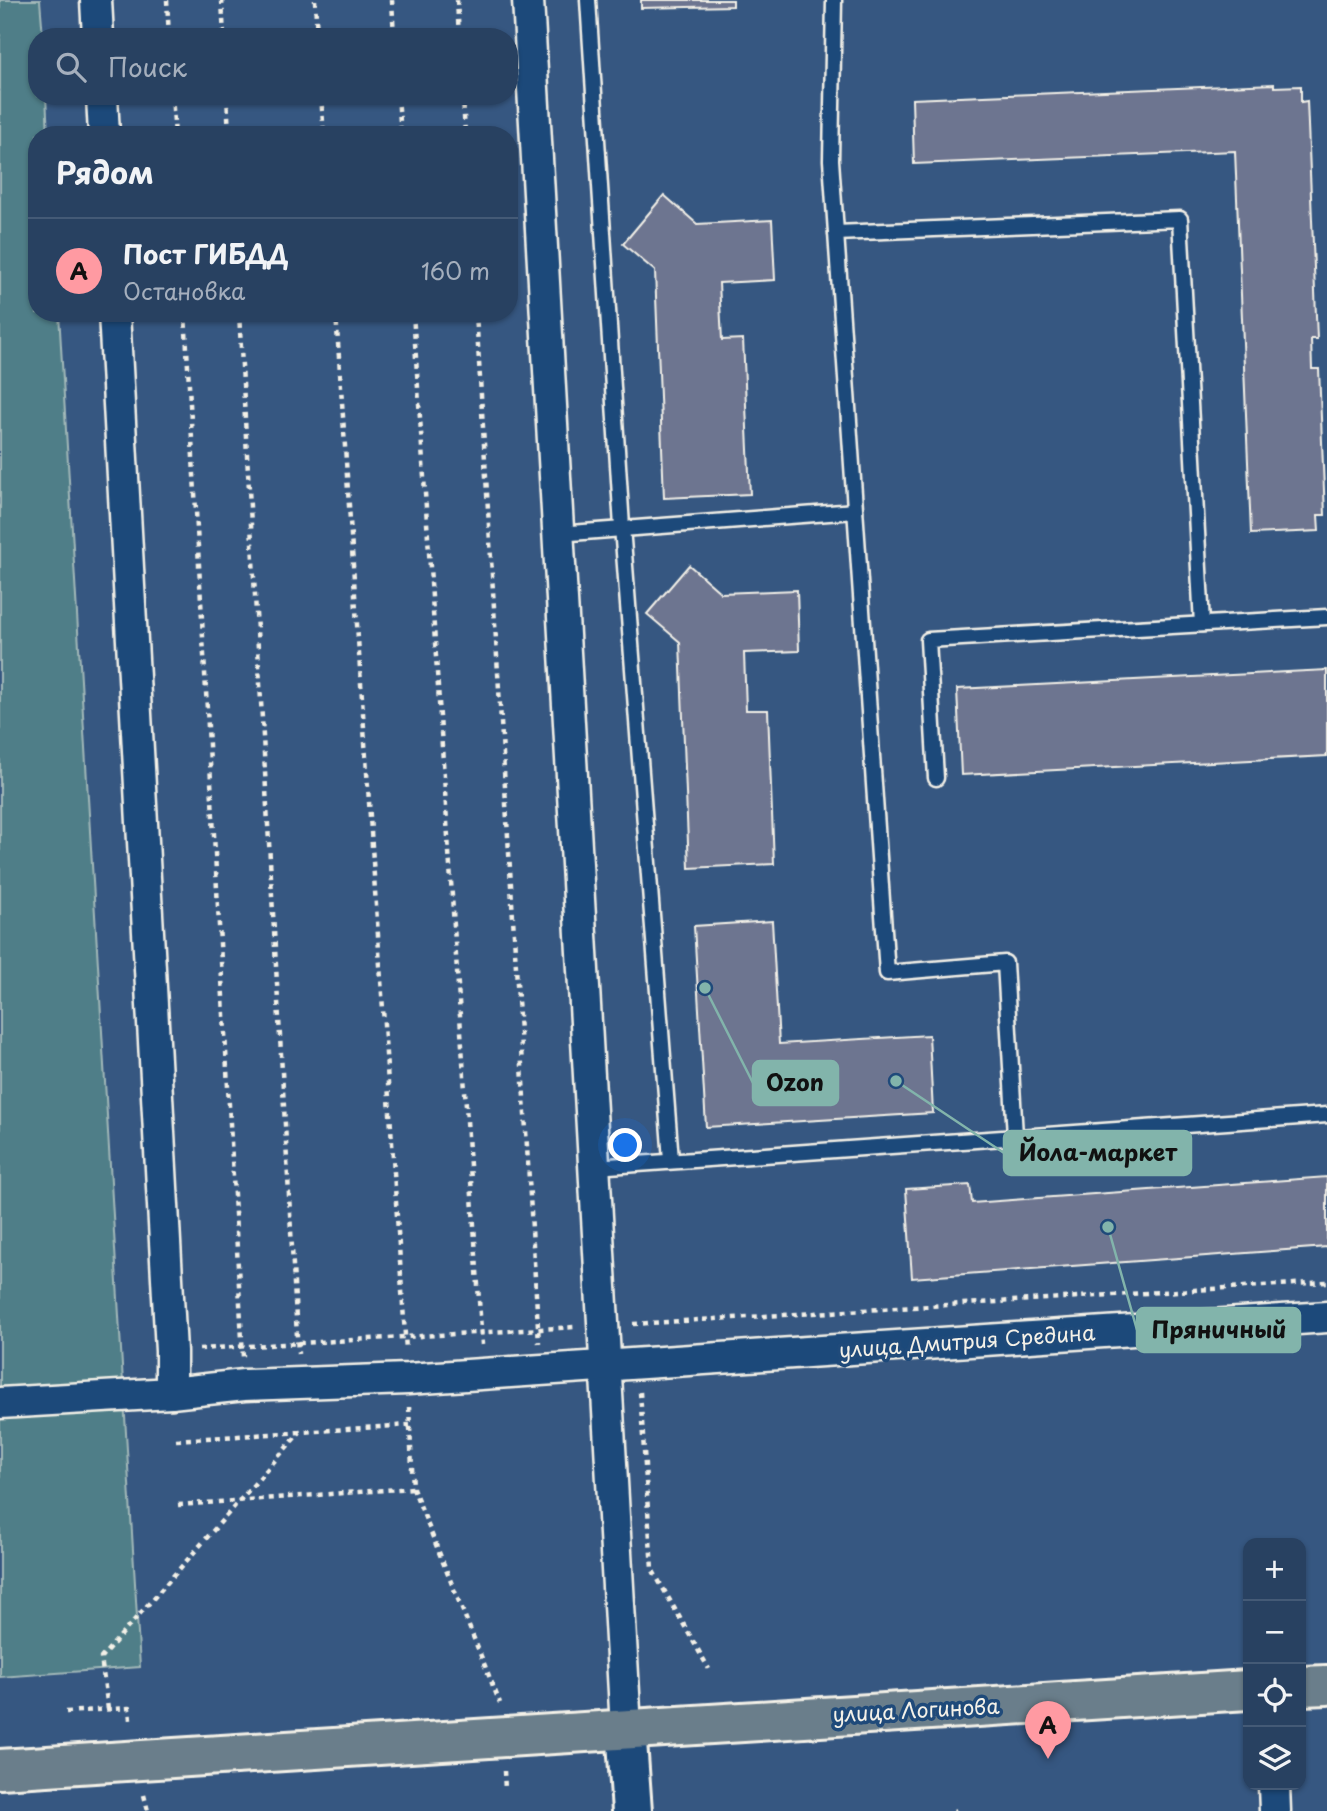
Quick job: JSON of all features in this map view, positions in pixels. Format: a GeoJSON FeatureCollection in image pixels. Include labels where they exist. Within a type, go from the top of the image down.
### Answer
{"type":"FeatureCollection","features":[{"type":"Feature","properties":{"kind":"main road"},"geometry":{"type":"LineString","coordinates":[[1306,1686],[1327,1685]]}},
{"type":"Feature","properties":{"kind":"main road","name":"улица Логинова"},"geometry":{"type":"LineString","coordinates":[[0,1769],[1243,1690]]}},
{"type":"Feature","properties":{"kind":"main road"},"geometry":{"type":"LineString","coordinates":[[626,1728],[632,1811]]}},
{"type":"Feature","properties":{"kind":"street"},"geometry":{"type":"LineString","coordinates":[[96,0],[98,28]]}},
{"type":"Feature","properties":{"kind":"street"},"geometry":{"type":"LineString","coordinates":[[528,0],[626,1728]]}},
{"type":"Feature","properties":{"kind":"street"},"geometry":{"type":"LineString","coordinates":[[102,105],[104,126]]}},
{"type":"Feature","properties":{"kind":"street"},"geometry":{"type":"LineString","coordinates":[[0,1403],[171,1393],[114,322]]}},
{"type":"Feature","properties":{"kind":"street","name":"улица Дмитрия Средина"},"geometry":{"type":"LineString","coordinates":[[171,1393],[244,1385],[408,1379],[1327,1317]]}},
{"type":"Feature","properties":{"kind":"street"},"geometry":{"type":"LineString","coordinates":[[1274,1790],[1275,1811]]}},
{"type":"Feature","properties":{"kind":"lane"},"geometry":{"type":"LineString","coordinates":[[587,0],[622,527],[671,1160]]}},
{"type":"Feature","properties":{"kind":"lane"},"geometry":{"type":"LineString","coordinates":[[834,0],[831,160],[887,972],[1005,963],[1015,1136]]}},
{"type":"Feature","properties":{"kind":"lane"},"geometry":{"type":"LineString","coordinates":[[836,233],[1180,219],[1202,624]]}},
{"type":"Feature","properties":{"kind":"lane"},"geometry":{"type":"LineString","coordinates":[[558,534],[855,511]]}},
{"type":"Feature","properties":{"kind":"lane"},"geometry":{"type":"LineString","coordinates":[[936,778],[928,640],[1327,617]]}},
{"type":"Feature","properties":{"kind":"lane"},"geometry":{"type":"LineString","coordinates":[[595,1167],[1327,1115]]}},
{"type":"Feature","properties":{"kind":"path"},"geometry":{"type":"LineString","coordinates":[[167,0],[169,28]]}},
{"type":"Feature","properties":{"kind":"path"},"geometry":{"type":"LineString","coordinates":[[222,0],[224,28]]}},
{"type":"Feature","properties":{"kind":"path"},"geometry":{"type":"LineString","coordinates":[[315,0],[317,28]]}},
{"type":"Feature","properties":{"kind":"path"},"geometry":{"type":"LineString","coordinates":[[392,0],[394,28]]}},
{"type":"Feature","properties":{"kind":"path"},"geometry":{"type":"LineString","coordinates":[[457,0],[459,28]]}},
{"type":"Feature","properties":{"kind":"path"},"geometry":{"type":"LineString","coordinates":[[173,105],[174,126]]}},
{"type":"Feature","properties":{"kind":"path"},"geometry":{"type":"LineString","coordinates":[[227,105],[229,126]]}},
{"type":"Feature","properties":{"kind":"path"},"geometry":{"type":"LineString","coordinates":[[322,105],[323,126]]}},
{"type":"Feature","properties":{"kind":"path"},"geometry":{"type":"LineString","coordinates":[[399,105],[400,126]]}},
{"type":"Feature","properties":{"kind":"path"},"geometry":{"type":"LineString","coordinates":[[463,105],[465,126]]}},
{"type":"Feature","properties":{"kind":"path"},"geometry":{"type":"LineString","coordinates":[[186,322],[244,1385]]}},
{"type":"Feature","properties":{"kind":"path"},"geometry":{"type":"LineString","coordinates":[[240,322],[300,1383]]}},
{"type":"Feature","properties":{"kind":"path"},"geometry":{"type":"LineString","coordinates":[[337,322],[408,1379],[413,1488],[500,1704]]}},
{"type":"Feature","properties":{"kind":"path"},"geometry":{"type":"LineString","coordinates":[[414,322],[484,1374]]}},
{"type":"Feature","properties":{"kind":"path"},"geometry":{"type":"LineString","coordinates":[[477,322],[540,1370]]}},
{"type":"Feature","properties":{"kind":"path"},"geometry":{"type":"LineString","coordinates":[[170,1351],[1327,1282]]}},
{"type":"Feature","properties":{"kind":"path"},"geometry":{"type":"LineString","coordinates":[[636,1324],[652,1569],[709,1670]]}},
{"type":"Feature","properties":{"kind":"path"},"geometry":{"type":"LineString","coordinates":[[176,1440],[410,1424]]}},
{"type":"Feature","properties":{"kind":"path"},"geometry":{"type":"LineString","coordinates":[[108,1709],[100,1658],[300,1432]]}},
{"type":"Feature","properties":{"kind":"path"},"geometry":{"type":"LineString","coordinates":[[178,1505],[413,1488]]}},
{"type":"Feature","properties":{"kind":"path"},"geometry":{"type":"LineString","coordinates":[[66,1712],[129,1708],[130,1720]]}},
{"type":"Feature","properties":{"kind":"green space"},"geometry":{"type":"Polygon","coordinates":[[[0,0],[40,0],[42,28],[28,28],[28,105],[46,105],[48,126],[28,126],[28,322],[60,322],[140,1667],[0,1677],[0,0]]]}},
{"type":"Feature","properties":{"kind":"building"},"geometry":{"type":"Polygon","coordinates":[[[641,0],[733,0],[733,6],[641,8],[641,0]]]}},
{"type":"Feature","properties":{"kind":"building"},"geometry":{"type":"Polygon","coordinates":[[[1274,84],[1274,87],[1301,86],[1301,102],[1307,101],[1317,339],[1311,339],[1312,369],[1319,369],[1325,515],[1318,515],[1319,531],[1251,534],[1235,151],[914,164],[912,99],[1274,84]]]}},
{"type":"Feature","properties":{"kind":"building"},"geometry":{"type":"Polygon","coordinates":[[[664,195],[697,224],[772,220],[775,280],[719,283],[722,340],[743,339],[750,494],[664,498],[655,271],[623,244],[664,195]]]}},
{"type":"Feature","properties":{"kind":"building"},"geometry":{"type":"Polygon","coordinates":[[[689,565],[721,593],[797,590],[799,651],[744,653],[746,710],[768,710],[774,864],[689,868],[680,642],[647,614],[689,565]]]}},
{"type":"Feature","properties":{"kind":"building"},"geometry":{"type":"Polygon","coordinates":[[[1327,670],[1327,756],[961,775],[957,689],[1327,670]]]}},
{"type":"Feature","properties":{"kind":"building"},"geometry":{"type":"Polygon","coordinates":[[[772,921],[779,1044],[929,1035],[933,1113],[706,1127],[694,926],[772,921]]]}},
{"type":"Feature","properties":{"kind":"building"},"geometry":{"type":"Polygon","coordinates":[[[1327,1177],[1327,1247],[912,1278],[906,1189],[970,1185],[972,1203],[1327,1177]]]}},
{"type":"Feature","properties":{"kind":"place","name":"Ozon"},"geometry":{"type":"Point","coordinates":[705,988]}},
{"type":"Feature","properties":{"kind":"place","name":"Йола-маркет"},"geometry":{"type":"Point","coordinates":[896,1081]}},
{"type":"Feature","properties":{"kind":"place","name":"Пряничный"},"geometry":{"type":"Point","coordinates":[1108,1227]}},
{"type":"Feature","properties":{"kind":"place","name":"Пост ГИБДД"},"geometry":{"type":"Point","coordinates":[1048,1759]}}]}
